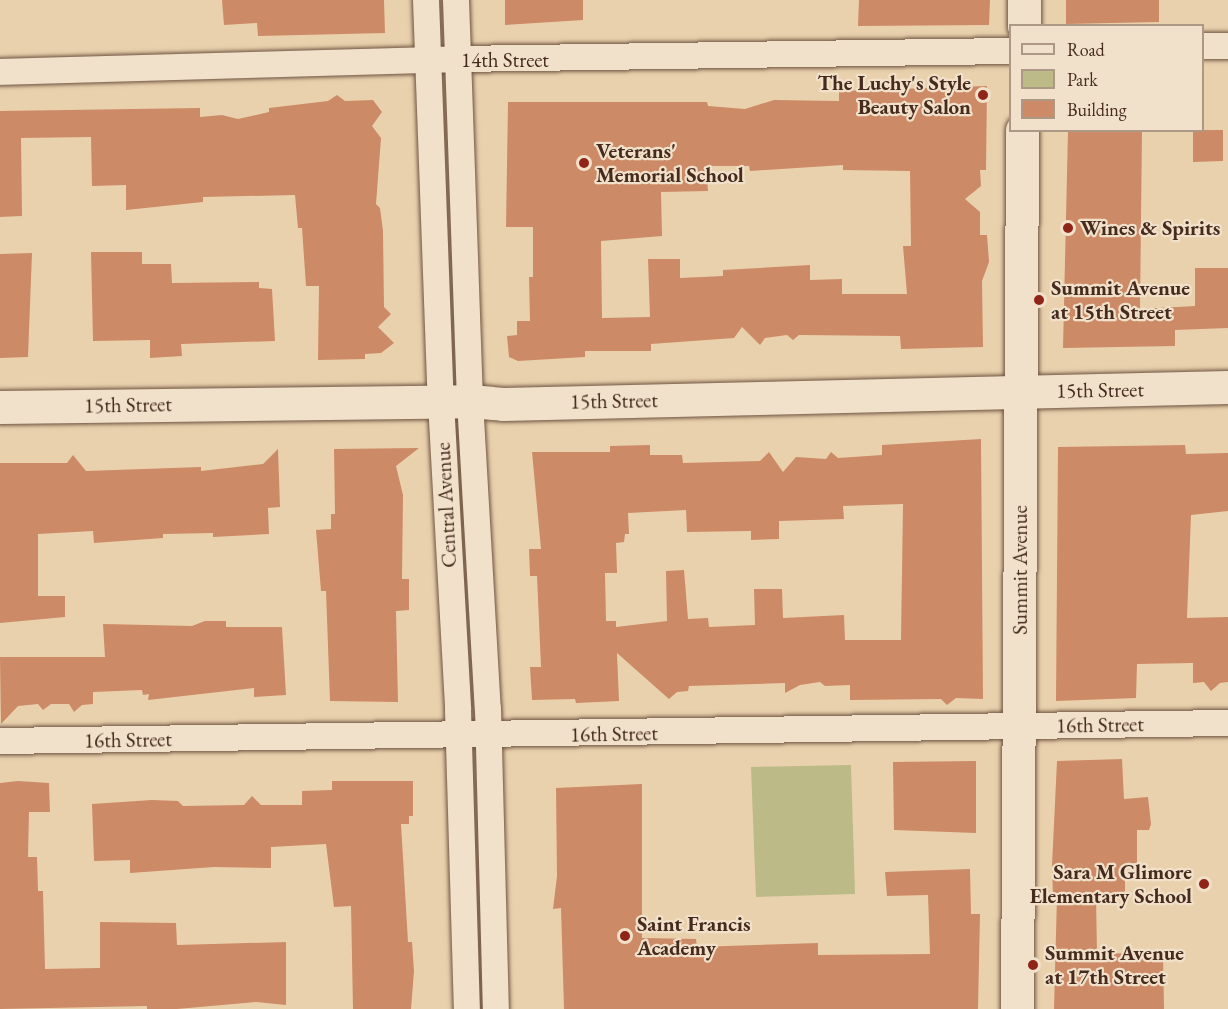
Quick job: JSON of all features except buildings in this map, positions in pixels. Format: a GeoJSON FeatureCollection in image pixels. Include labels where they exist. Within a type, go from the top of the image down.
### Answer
{"type":"FeatureCollection","features":[{"type":"Feature","properties":{"kind":"street","name":"Central Avenue"},"geometry":{"type":"LineString","coordinates":[[426,0],[428,61],[455,402],[489,736],[496,1009]]}},
{"type":"Feature","properties":{"kind":"street","name":"Central Avenue"},"geometry":{"type":"LineString","coordinates":[[456,0],[455,402],[459,736],[467,1009]]}},
{"type":"Feature","properties":{"kind":"street"},"geometry":{"type":"LineString","coordinates":[[1024,0],[1024,24]]}},
{"type":"Feature","properties":{"kind":"street"},"geometry":{"type":"LineString","coordinates":[[1204,46],[1228,46]]}},
{"type":"Feature","properties":{"kind":"street","name":"14th Street"},"geometry":{"type":"LineString","coordinates":[[0,72],[457,59],[1009,51]]}},
{"type":"Feature","properties":{"kind":"street","name":"Summit Avenue"},"geometry":{"type":"LineString","coordinates":[[1017,1009],[1022,132]]}},
{"type":"Feature","properties":{"kind":"street","name":"15th Street"},"geometry":{"type":"LineString","coordinates":[[0,407],[455,402],[503,404],[1228,387]]}},
{"type":"Feature","properties":{"kind":"street","name":"16th Street"},"geometry":{"type":"LineString","coordinates":[[0,741],[489,736],[1228,723]]}},
{"type":"Feature","properties":{"kind":"green space"},"geometry":{"type":"Polygon","coordinates":[[[851,765],[855,894],[756,897],[751,767],[851,765]]]}},
{"type":"Feature","properties":{"kind":"place","name":"The Luchy's Style Beauty Salon"},"geometry":{"type":"Point","coordinates":[983,95]}},
{"type":"Feature","properties":{"kind":"place","name":"Veterans' Memorial School"},"geometry":{"type":"Point","coordinates":[584,163]}},
{"type":"Feature","properties":{"kind":"place","name":"Wines & Spirits"},"geometry":{"type":"Point","coordinates":[1068,228]}},
{"type":"Feature","properties":{"kind":"place","name":"Summit Avenue at 15th Street"},"geometry":{"type":"Point","coordinates":[1039,300]}},
{"type":"Feature","properties":{"kind":"place","name":"Sara M Glimore Elementary School"},"geometry":{"type":"Point","coordinates":[1204,884]}},
{"type":"Feature","properties":{"kind":"place","name":"Saint Francis Academy"},"geometry":{"type":"Point","coordinates":[625,936]}},
{"type":"Feature","properties":{"kind":"place","name":"Summit Avenue at 17th Street"},"geometry":{"type":"Point","coordinates":[1033,965]}}]}
